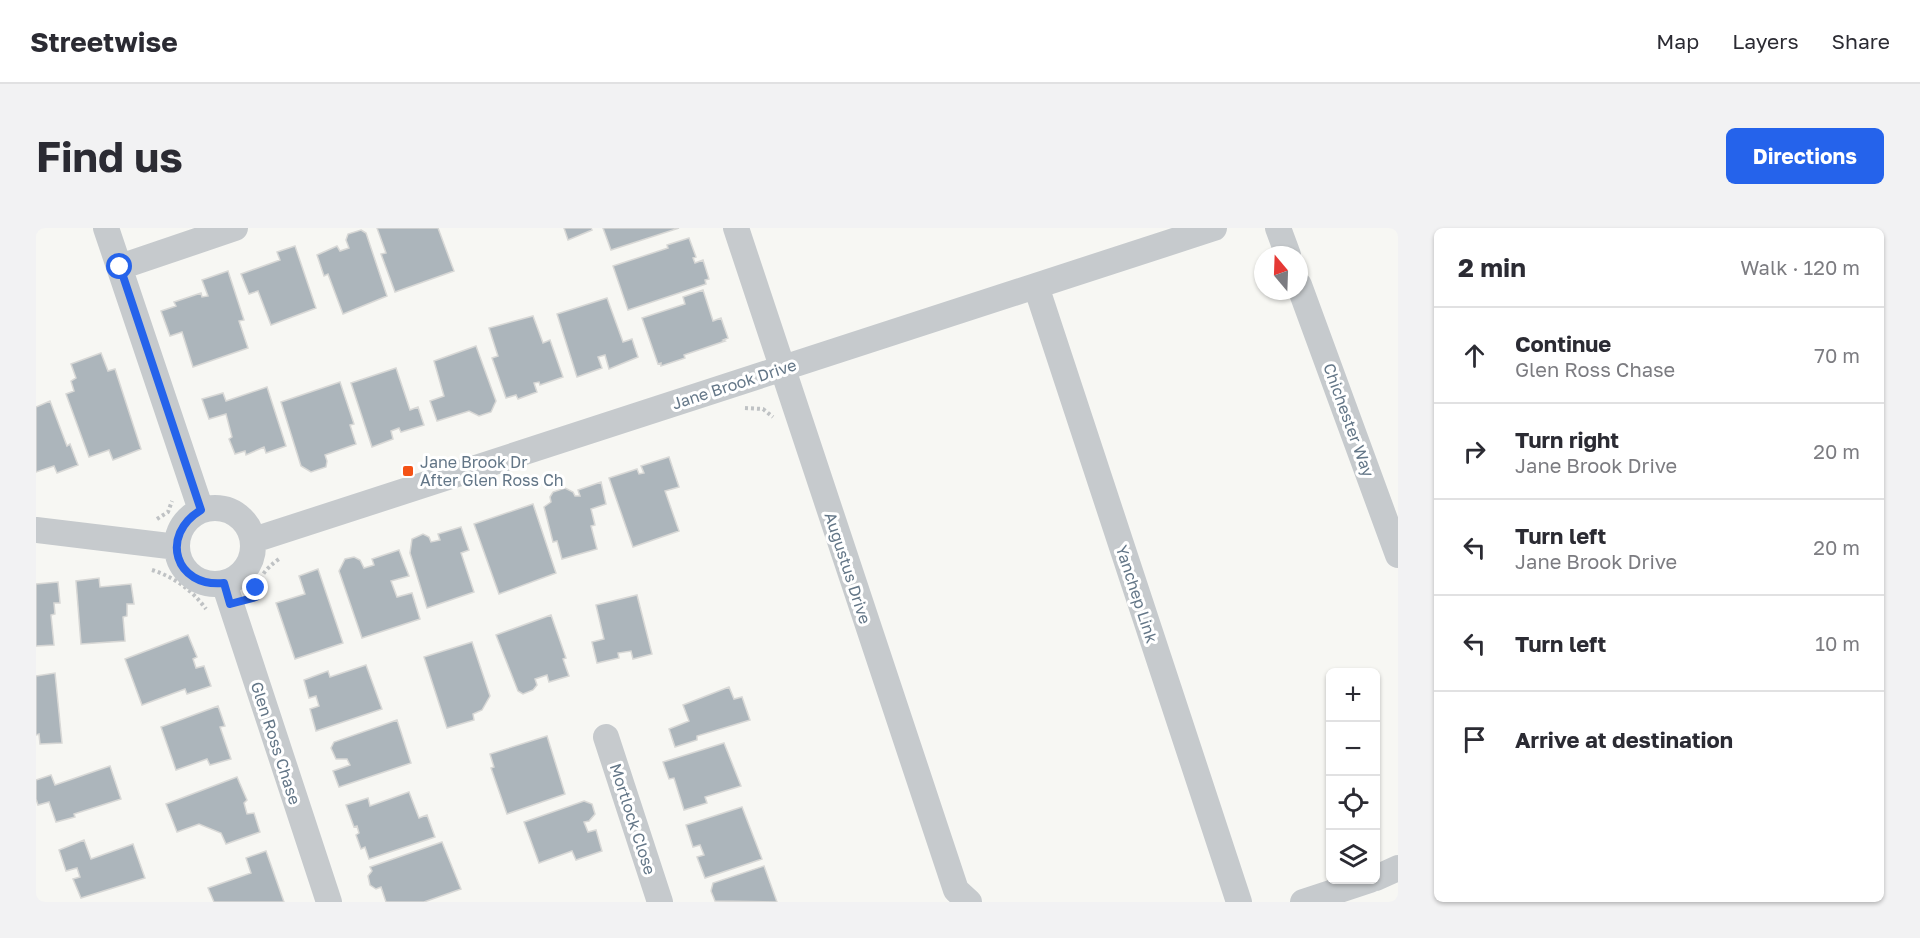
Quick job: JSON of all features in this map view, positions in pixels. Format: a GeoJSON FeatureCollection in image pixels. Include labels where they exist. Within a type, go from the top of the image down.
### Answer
{"type":"FeatureCollection","features":[{"type":"Feature","properties":{"kind":"street"},"geometry":{"type":"LineString","coordinates":[[106,228],[201,510]]}},
{"type":"Feature","properties":{"kind":"street"},"geometry":{"type":"LineString","coordinates":[[120,267],[235,228]]}},
{"type":"Feature","properties":{"kind":"street","name":"Augustus Drive"},"geometry":{"type":"LineString","coordinates":[[736,228],[956,890],[969,902]]}},
{"type":"Feature","properties":{"kind":"street","name":"Jane Brook Drive"},"geometry":{"type":"LineString","coordinates":[[254,540],[1214,228]]}},
{"type":"Feature","properties":{"kind":"street"},"geometry":{"type":"LineString","coordinates":[[1278,228],[1285,246]]}},
{"type":"Feature","properties":{"kind":"street","name":"Yanchep Link"},"geometry":{"type":"LineString","coordinates":[[1036,286],[1239,902]]}},
{"type":"Feature","properties":{"kind":"street","name":"Chichester Way"},"geometry":{"type":"LineString","coordinates":[[1304,300],[1398,555]]}},
{"type":"Feature","properties":{"kind":"street"},"geometry":{"type":"LineString","coordinates":[[213,507],[224,508],[235,513],[244,519],[254,540],[254,551],[250,562],[220,599],[213,585],[191,576],[179,558],[178,535],[183,524],[201,510],[213,507]]}},
{"type":"Feature","properties":{"kind":"street"},"geometry":{"type":"LineString","coordinates":[[36,530],[177,547]]}},
{"type":"Feature","properties":{"kind":"street","name":"Glen Ross Chase"},"geometry":{"type":"LineString","coordinates":[[220,599],[329,902]]}},
{"type":"Feature","properties":{"kind":"street","name":"Mortlock Close"},"geometry":{"type":"LineString","coordinates":[[606,737],[660,902]]}},
{"type":"Feature","properties":{"kind":"street"},"geometry":{"type":"LineString","coordinates":[[1380,876],[1398,868]]}},
{"type":"Feature","properties":{"kind":"street"},"geometry":{"type":"LineString","coordinates":[[1303,902],[1355,884]]}},
{"type":"Feature","properties":{"kind":"path"},"geometry":{"type":"LineString","coordinates":[[736,409],[747,407],[763,409],[773,417],[778,425]]}},
{"type":"Feature","properties":{"kind":"path"},"geometry":{"type":"LineString","coordinates":[[151,570],[180,583],[195,596],[220,599],[256,597],[256,588],[262,574],[282,556]]}},
{"type":"Feature","properties":{"kind":"building"},"geometry":{"type":"Polygon","coordinates":[[[377,228],[438,228],[454,271],[395,292],[381,254],[386,253],[377,228]]]}},
{"type":"Feature","properties":{"kind":"building"},"geometry":{"type":"Polygon","coordinates":[[[564,228],[591,228],[592,230],[568,240],[564,228]]]}},
{"type":"Feature","properties":{"kind":"building"},"geometry":{"type":"Polygon","coordinates":[[[603,228],[679,228],[611,250],[603,228]]]}},
{"type":"Feature","properties":{"kind":"building"},"geometry":{"type":"Polygon","coordinates":[[[361,230],[366,233],[387,296],[343,314],[328,274],[324,276],[317,255],[337,246],[340,251],[349,248],[346,240],[348,234],[361,230]]]}},
{"type":"Feature","properties":{"kind":"building"},"geometry":{"type":"Polygon","coordinates":[[[689,238],[696,257],[693,258],[695,263],[703,260],[709,279],[705,280],[706,284],[628,310],[613,266],[668,248],[667,245],[689,238]]]}},
{"type":"Feature","properties":{"kind":"building"},"geometry":{"type":"Polygon","coordinates":[[[295,246],[316,308],[271,325],[258,291],[249,294],[241,274],[280,260],[277,252],[295,246]]]}},
{"type":"Feature","properties":{"kind":"building"},"geometry":{"type":"Polygon","coordinates":[[[228,271],[244,320],[239,321],[248,348],[193,367],[182,332],[170,336],[161,311],[176,306],[174,302],[201,293],[202,297],[208,296],[202,280],[228,271]]]}},
{"type":"Feature","properties":{"kind":"building"},"geometry":{"type":"Polygon","coordinates":[[[703,290],[713,321],[721,318],[728,338],[684,355],[685,358],[661,366],[661,363],[658,364],[642,318],[685,304],[683,297],[703,290]]]}},
{"type":"Feature","properties":{"kind":"building"},"geometry":{"type":"Polygon","coordinates":[[[607,298],[623,342],[632,339],[638,357],[609,369],[605,355],[598,357],[602,368],[577,377],[557,314],[607,298]]]}},
{"type":"Feature","properties":{"kind":"building"},"geometry":{"type":"Polygon","coordinates":[[[533,316],[543,343],[550,340],[563,377],[540,385],[539,382],[534,383],[537,392],[518,399],[516,395],[506,398],[492,358],[498,356],[489,328],[533,316]]]}},
{"type":"Feature","properties":{"kind":"building"},"geometry":{"type":"Polygon","coordinates":[[[476,346],[496,401],[491,412],[479,416],[469,411],[437,421],[430,401],[444,396],[434,361],[476,346]]]}},
{"type":"Feature","properties":{"kind":"building"},"geometry":{"type":"Polygon","coordinates":[[[101,353],[108,371],[115,369],[141,449],[113,460],[109,450],[89,457],[66,394],[74,391],[71,381],[76,378],[71,364],[101,353]]]}},
{"type":"Feature","properties":{"kind":"building"},"geometry":{"type":"Polygon","coordinates":[[[396,368],[410,410],[418,407],[424,425],[401,432],[399,428],[391,431],[393,439],[372,447],[351,383],[396,368]]]}},
{"type":"Feature","properties":{"kind":"building"},"geometry":{"type":"Polygon","coordinates":[[[340,382],[354,424],[350,425],[356,444],[325,455],[326,467],[311,472],[301,466],[281,402],[340,382]]]}},
{"type":"Feature","properties":{"kind":"building"},"geometry":{"type":"Polygon","coordinates":[[[267,387],[286,446],[266,453],[264,447],[246,455],[245,451],[235,454],[229,439],[232,437],[226,414],[209,419],[202,399],[223,393],[226,401],[267,387]]]}},
{"type":"Feature","properties":{"kind":"building"},"geometry":{"type":"Polygon","coordinates":[[[50,401],[67,446],[70,444],[78,465],[57,473],[54,466],[36,472],[36,407],[50,401]]]}},
{"type":"Feature","properties":{"kind":"building"},"geometry":{"type":"Polygon","coordinates":[[[669,457],[679,487],[665,491],[679,531],[633,547],[609,478],[637,469],[639,474],[644,473],[641,466],[669,457]]]}},
{"type":"Feature","properties":{"kind":"building"},"geometry":{"type":"Polygon","coordinates":[[[601,482],[606,504],[591,509],[595,525],[591,526],[597,549],[562,559],[557,541],[553,542],[544,507],[551,502],[550,497],[553,492],[565,488],[573,492],[575,496],[580,496],[578,490],[601,482]]]}},
{"type":"Feature","properties":{"kind":"building"},"geometry":{"type":"Polygon","coordinates":[[[533,504],[556,573],[499,594],[474,524],[533,504]]]}},
{"type":"Feature","properties":{"kind":"building"},"geometry":{"type":"Polygon","coordinates":[[[461,527],[469,550],[461,553],[474,592],[427,608],[410,553],[412,539],[423,534],[429,537],[431,542],[440,540],[438,534],[461,527]]]}},
{"type":"Feature","properties":{"kind":"building"},"geometry":{"type":"Polygon","coordinates":[[[399,550],[409,576],[391,581],[397,597],[412,593],[420,619],[362,638],[339,571],[345,559],[354,557],[360,560],[364,568],[374,565],[372,559],[399,550]]]}},
{"type":"Feature","properties":{"kind":"building"},"geometry":{"type":"Polygon","coordinates":[[[318,569],[343,643],[295,659],[276,603],[305,594],[299,576],[318,569]]]}},
{"type":"Feature","properties":{"kind":"building"},"geometry":{"type":"Polygon","coordinates":[[[99,578],[100,587],[131,584],[134,604],[127,604],[127,616],[123,617],[125,641],[81,644],[76,581],[99,578]]]}},
{"type":"Feature","properties":{"kind":"building"},"geometry":{"type":"Polygon","coordinates":[[[58,582],[60,603],[54,603],[55,614],[51,615],[54,645],[36,646],[36,584],[58,582]]]}},
{"type":"Feature","properties":{"kind":"building"},"geometry":{"type":"Polygon","coordinates":[[[637,595],[652,654],[633,659],[631,651],[618,653],[619,658],[597,663],[592,642],[604,639],[596,605],[637,595]]]}},
{"type":"Feature","properties":{"kind":"building"},"geometry":{"type":"Polygon","coordinates":[[[551,615],[566,658],[563,659],[569,676],[549,682],[547,675],[535,679],[537,685],[533,690],[523,694],[518,691],[496,635],[551,615]]]}},
{"type":"Feature","properties":{"kind":"building"},"geometry":{"type":"Polygon","coordinates":[[[188,635],[197,657],[193,659],[196,668],[204,666],[211,686],[187,694],[185,689],[142,705],[125,659],[188,635]]]}},
{"type":"Feature","properties":{"kind":"building"},"geometry":{"type":"Polygon","coordinates":[[[472,642],[490,696],[482,710],[473,714],[474,720],[447,728],[424,657],[472,642]]]}},
{"type":"Feature","properties":{"kind":"building"},"geometry":{"type":"Polygon","coordinates":[[[366,665],[382,709],[316,731],[310,709],[319,706],[316,696],[309,698],[304,680],[328,671],[330,677],[366,665]]]}},
{"type":"Feature","properties":{"kind":"building"},"geometry":{"type":"Polygon","coordinates":[[[55,673],[62,743],[40,744],[39,734],[36,735],[36,676],[55,673]]]}},
{"type":"Feature","properties":{"kind":"building"},"geometry":{"type":"Polygon","coordinates":[[[729,687],[734,699],[742,697],[750,720],[697,736],[697,740],[675,747],[669,729],[689,721],[683,705],[729,687]]]}},
{"type":"Feature","properties":{"kind":"building"},"geometry":{"type":"Polygon","coordinates":[[[218,706],[225,726],[220,727],[231,759],[210,765],[207,759],[176,770],[161,727],[218,706]]]}},
{"type":"Feature","properties":{"kind":"building"},"geometry":{"type":"Polygon","coordinates":[[[397,720],[411,763],[339,787],[333,771],[350,765],[347,759],[336,759],[331,748],[334,742],[397,720]]]}},
{"type":"Feature","properties":{"kind":"building"},"geometry":{"type":"Polygon","coordinates":[[[547,736],[565,794],[507,814],[491,768],[494,767],[490,754],[547,736]]]}},
{"type":"Feature","properties":{"kind":"building"},"geometry":{"type":"Polygon","coordinates":[[[724,743],[741,786],[705,797],[707,803],[684,810],[674,778],[669,779],[663,762],[724,743]]]}},
{"type":"Feature","properties":{"kind":"building"},"geometry":{"type":"Polygon","coordinates":[[[110,766],[121,799],[56,822],[49,802],[38,805],[36,780],[51,775],[55,785],[110,766]]]}},
{"type":"Feature","properties":{"kind":"building"},"geometry":{"type":"Polygon","coordinates":[[[237,777],[247,800],[244,803],[247,814],[254,813],[260,832],[226,844],[221,833],[199,824],[177,832],[166,804],[237,777]]]}},
{"type":"Feature","properties":{"kind":"building"},"geometry":{"type":"Polygon","coordinates":[[[409,792],[419,818],[427,815],[435,837],[369,859],[365,847],[361,849],[356,835],[359,833],[357,826],[354,827],[346,805],[368,798],[370,806],[409,792]]]}},
{"type":"Feature","properties":{"kind":"building"},"geometry":{"type":"Polygon","coordinates":[[[584,801],[592,804],[595,814],[589,821],[584,822],[588,832],[596,830],[602,851],[576,860],[572,851],[539,863],[524,822],[584,801]]]}},
{"type":"Feature","properties":{"kind":"building"},"geometry":{"type":"Polygon","coordinates":[[[742,807],[762,859],[705,878],[697,857],[704,855],[700,845],[693,847],[686,825],[742,807]]]}},
{"type":"Feature","properties":{"kind":"building"},"geometry":{"type":"Polygon","coordinates":[[[84,840],[91,859],[133,844],[145,878],[81,898],[73,879],[80,877],[77,868],[66,871],[59,850],[84,840]]]}},
{"type":"Feature","properties":{"kind":"building"},"geometry":{"type":"Polygon","coordinates":[[[442,842],[461,889],[424,902],[386,902],[381,887],[376,889],[370,885],[368,876],[372,871],[370,867],[442,842]]]}},
{"type":"Feature","properties":{"kind":"building"},"geometry":{"type":"Polygon","coordinates":[[[266,851],[284,902],[214,902],[208,888],[251,873],[246,858],[266,851]]]}},
{"type":"Feature","properties":{"kind":"building"},"geometry":{"type":"Polygon","coordinates":[[[764,866],[777,902],[715,901],[711,891],[713,883],[764,866]]]}},
{"type":"Feature","properties":{"kind":"place","name":"Jane Brook Dr After Glen Ross Ch"},"geometry":{"type":"Point","coordinates":[408,471]}},
{"type":"Feature","properties":{"kind":"route"},"geometry":{"type":"LineString","coordinates":[[120,267],[201,510],[183,524],[178,535],[179,558],[191,576],[201,582],[213,585],[224,583],[230,604],[256,597],[256,588]]}}]}
